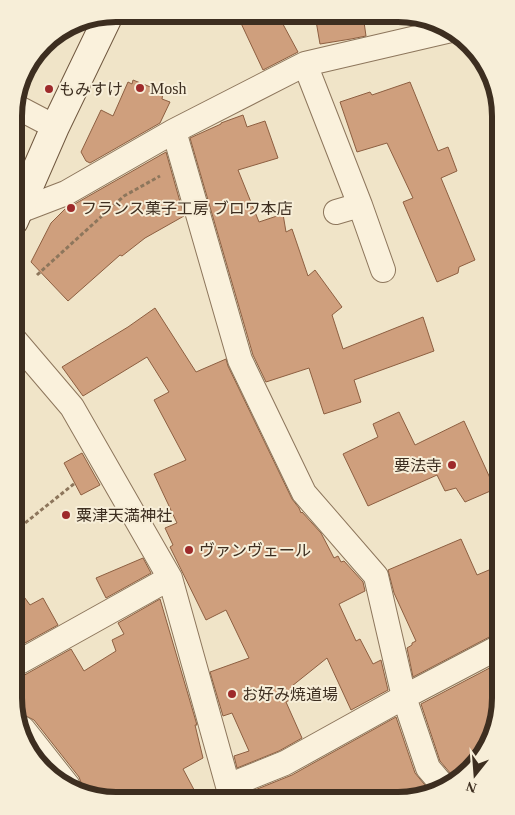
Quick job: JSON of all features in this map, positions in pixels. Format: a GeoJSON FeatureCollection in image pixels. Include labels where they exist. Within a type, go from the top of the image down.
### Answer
{"type":"FeatureCollection","features":[{"type":"Feature","properties":{"kind":"main road"},"geometry":{"type":"LineString","coordinates":[[23,202],[55,128],[105,23]]}},
{"type":"Feature","properties":{"kind":"street"},"geometry":{"type":"LineString","coordinates":[[23,213],[66,193],[174,131],[305,64],[440,33]]}},
{"type":"Feature","properties":{"kind":"street"},"geometry":{"type":"LineString","coordinates":[[305,64],[360,205],[383,270]]}},
{"type":"Feature","properties":{"kind":"street"},"geometry":{"type":"LineString","coordinates":[[23,110],[55,128]]}},
{"type":"Feature","properties":{"kind":"street"},"geometry":{"type":"LineString","coordinates":[[174,131],[240,360],[304,493],[376,576],[404,697],[428,768],[440,782]]}},
{"type":"Feature","properties":{"kind":"street"},"geometry":{"type":"LineString","coordinates":[[336,212],[360,205]]}},
{"type":"Feature","properties":{"kind":"street"},"geometry":{"type":"LineString","coordinates":[[23,350],[72,407],[170,578],[229,792]]}},
{"type":"Feature","properties":{"kind":"street"},"geometry":{"type":"LineString","coordinates":[[23,660],[170,578]]}},
{"type":"Feature","properties":{"kind":"street"},"geometry":{"type":"LineString","coordinates":[[231,792],[492,651]]}},
{"type":"Feature","properties":{"kind":"street"},"geometry":{"type":"LineString","coordinates":[[33,742],[55,769]]}},
{"type":"Feature","properties":{"kind":"path"},"geometry":{"type":"LineString","coordinates":[[37,275],[124,196],[183,165]]}},
{"type":"Feature","properties":{"kind":"path"},"geometry":{"type":"LineString","coordinates":[[23,525],[75,484]]}},
{"type":"Feature","properties":{"kind":"building"},"geometry":{"type":"Polygon","coordinates":[[[282,22],[298,52],[263,70],[241,23],[282,22]]]}},
{"type":"Feature","properties":{"kind":"building"},"geometry":{"type":"Polygon","coordinates":[[[316,22],[364,22],[366,36],[320,44],[316,22]]]}},
{"type":"Feature","properties":{"kind":"building"},"geometry":{"type":"Polygon","coordinates":[[[133,80],[163,92],[162,99],[170,102],[160,123],[90,163],[86,161],[81,152],[101,110],[113,116],[128,82],[132,84],[133,80]]]}},
{"type":"Feature","properties":{"kind":"building"},"geometry":{"type":"Polygon","coordinates":[[[410,82],[438,151],[448,147],[457,171],[441,178],[475,260],[459,267],[458,273],[437,282],[403,202],[413,198],[387,143],[357,152],[340,102],[370,92],[372,95],[410,82]]]}},
{"type":"Feature","properties":{"kind":"building"},"geometry":{"type":"Polygon","coordinates":[[[243,115],[247,127],[265,121],[278,158],[238,170],[259,222],[283,214],[286,232],[292,229],[308,276],[315,270],[342,307],[332,315],[343,349],[423,317],[434,351],[354,380],[361,402],[324,414],[309,368],[266,382],[253,355],[190,138],[243,115]]]}},
{"type":"Feature","properties":{"kind":"building"},"geometry":{"type":"Polygon","coordinates":[[[166,152],[184,216],[145,238],[122,256],[120,255],[68,301],[31,262],[51,223],[66,208],[166,152]]]}},
{"type":"Feature","properties":{"kind":"building"},"geometry":{"type":"Polygon","coordinates":[[[155,308],[196,372],[226,359],[292,499],[301,513],[321,533],[334,558],[338,556],[341,562],[344,561],[363,582],[365,591],[339,604],[356,641],[360,639],[373,664],[381,660],[388,690],[351,710],[327,658],[292,686],[295,697],[286,702],[302,738],[279,751],[237,768],[234,756],[249,751],[232,713],[223,716],[210,672],[249,658],[226,610],[206,620],[170,547],[173,545],[165,528],[177,523],[154,474],[186,460],[154,400],[169,392],[147,357],[83,396],[62,367],[128,327],[155,308]]]}},
{"type":"Feature","properties":{"kind":"building"},"geometry":{"type":"Polygon","coordinates":[[[399,412],[415,445],[464,421],[492,482],[492,490],[465,502],[456,488],[445,491],[437,475],[368,506],[343,454],[378,437],[373,424],[399,412]]]}},
{"type":"Feature","properties":{"kind":"building"},"geometry":{"type":"Polygon","coordinates":[[[82,453],[100,485],[81,495],[64,463],[82,453]]]}},
{"type":"Feature","properties":{"kind":"building"},"geometry":{"type":"Polygon","coordinates":[[[461,539],[477,575],[492,569],[492,636],[413,677],[407,648],[416,641],[394,593],[388,570],[461,539]]]}},
{"type":"Feature","properties":{"kind":"building"},"geometry":{"type":"Polygon","coordinates":[[[143,558],[151,573],[106,598],[96,578],[143,558]]]}},
{"type":"Feature","properties":{"kind":"building"},"geometry":{"type":"Polygon","coordinates":[[[23,595],[30,605],[43,598],[58,625],[23,644],[23,595]]]}},
{"type":"Feature","properties":{"kind":"building"},"geometry":{"type":"Polygon","coordinates":[[[160,599],[197,725],[195,725],[203,758],[183,769],[195,792],[104,792],[82,785],[79,777],[34,720],[24,716],[23,676],[71,649],[84,671],[116,651],[112,640],[124,634],[118,623],[160,599]]]}},
{"type":"Feature","properties":{"kind":"building"},"geometry":{"type":"Polygon","coordinates":[[[492,667],[491,717],[480,746],[476,750],[450,750],[450,773],[440,761],[421,704],[492,667]]]}},
{"type":"Feature","properties":{"kind":"building"},"geometry":{"type":"Polygon","coordinates":[[[396,717],[415,773],[427,788],[405,792],[250,792],[292,775],[396,717]]]}},
{"type":"Feature","properties":{"kind":"place","name":"Mosh"},"geometry":{"type":"Point","coordinates":[140,88]}},
{"type":"Feature","properties":{"kind":"place","name":"もみすけ"},"geometry":{"type":"Point","coordinates":[49,89]}},
{"type":"Feature","properties":{"kind":"place","name":"フランス菓子工房 ブロワ本店"},"geometry":{"type":"Point","coordinates":[71,208]}},
{"type":"Feature","properties":{"kind":"place","name":"要法寺"},"geometry":{"type":"Point","coordinates":[452,465]}},
{"type":"Feature","properties":{"kind":"place","name":"粟津天満神社"},"geometry":{"type":"Point","coordinates":[66,515]}},
{"type":"Feature","properties":{"kind":"place","name":"ヴァンヴェール"},"geometry":{"type":"Point","coordinates":[189,550]}},
{"type":"Feature","properties":{"kind":"place","name":"お好み焼道場"},"geometry":{"type":"Point","coordinates":[232,694]}}]}
